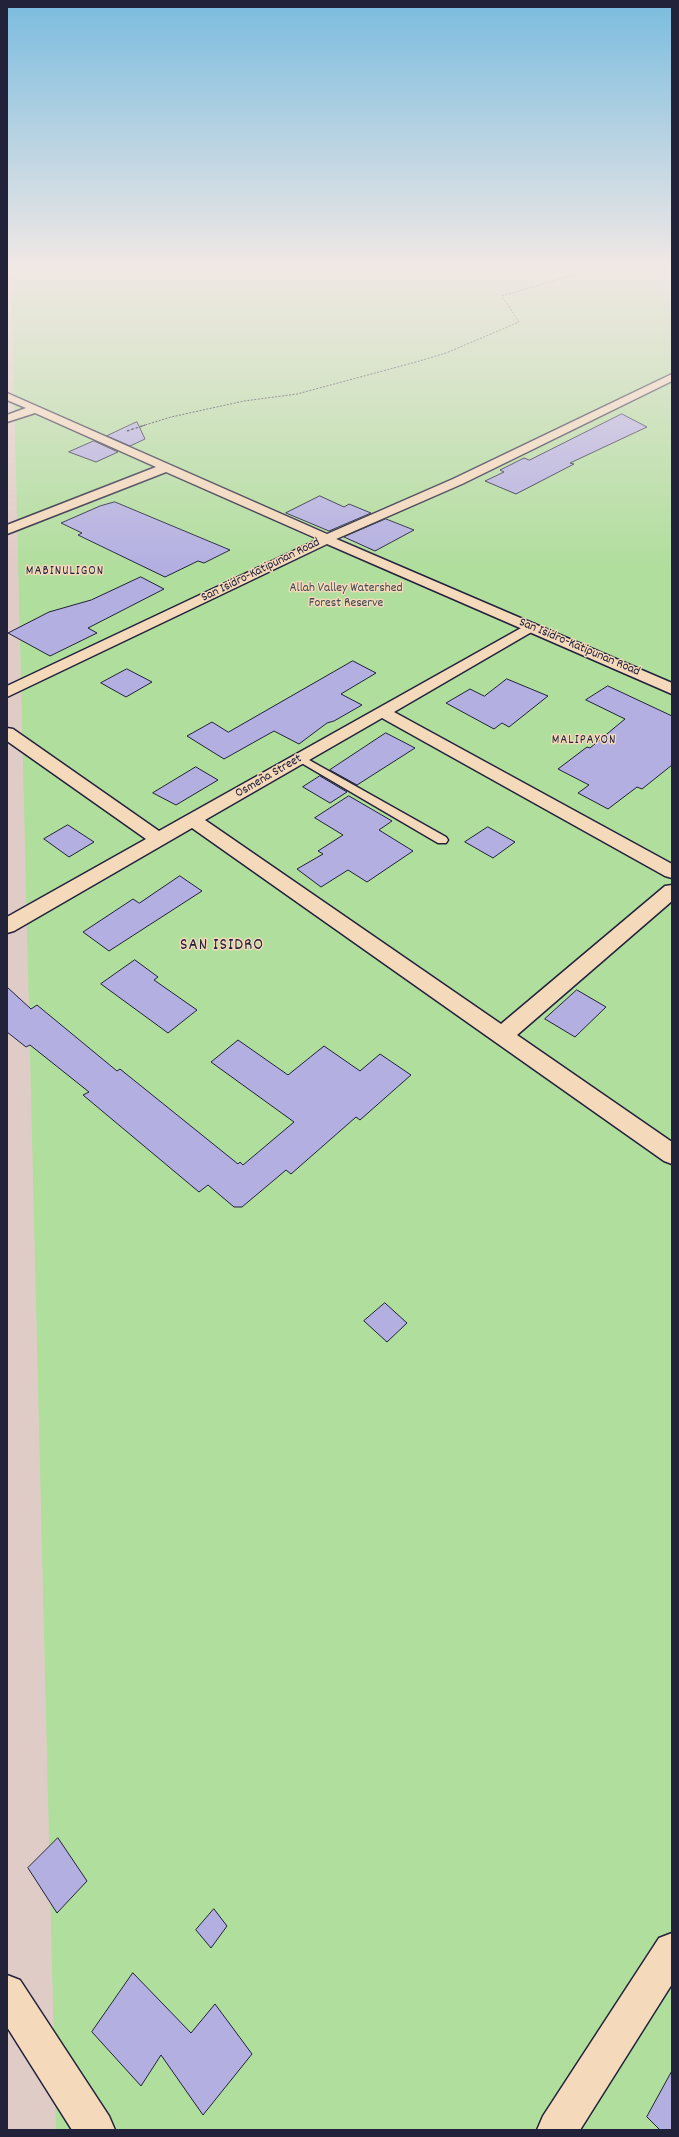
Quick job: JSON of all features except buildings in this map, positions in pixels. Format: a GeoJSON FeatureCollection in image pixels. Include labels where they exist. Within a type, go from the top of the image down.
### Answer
{"type":"FeatureCollection","features":[{"type":"Feature","properties":{"kind":"street"},"geometry":{"type":"LineString","coordinates":[[7,396],[110,444],[326,539],[389,513],[494,464],[672,377]]}},
{"type":"Feature","properties":{"kind":"street"},"geometry":{"type":"LineString","coordinates":[[7,418],[35,409]]}},
{"type":"Feature","properties":{"kind":"street"},"geometry":{"type":"LineString","coordinates":[[7,530],[164,468]]}},
{"type":"Feature","properties":{"kind":"street","name":"San Isidro-Katipunan Road"},"geometry":{"type":"LineString","coordinates":[[7,692],[326,539],[672,689]]}},
{"type":"Feature","properties":{"kind":"street","name":"Osmeña Street"},"geometry":{"type":"LineString","coordinates":[[7,926],[194,821],[530,628]]}},
{"type":"Feature","properties":{"kind":"street"},"geometry":{"type":"LineString","coordinates":[[383,712],[672,872]]}},
{"type":"Feature","properties":{"kind":"street"},"geometry":{"type":"LineString","coordinates":[[7,733],[160,840]]}},
{"type":"Feature","properties":{"kind":"street"},"geometry":{"type":"LineString","coordinates":[[194,821],[672,1154]]}},
{"type":"Feature","properties":{"kind":"street"},"geometry":{"type":"LineString","coordinates":[[502,1035],[672,891]]}},
{"type":"Feature","properties":{"kind":"street"},"geometry":{"type":"LineString","coordinates":[[556,2130],[672,1951]]}},
{"type":"Feature","properties":{"kind":"street"},"geometry":{"type":"LineString","coordinates":[[7,1993],[95,2130]]}},
{"type":"Feature","properties":{"kind":"lane"},"geometry":{"type":"LineString","coordinates":[[302,759],[442,840]]}},
{"type":"Feature","properties":{"kind":"path"},"geometry":{"type":"LineString","coordinates":[[110,444],[130,429],[170,417],[244,401],[296,394],[388,369]]}},
{"type":"Feature","properties":{"kind":"green space","name":"Allah Valley Watershed Forest Reserve"},"geometry":{"type":"Polygon","coordinates":[[[13,369],[672,369],[672,2130],[56,2130],[13,369]]]}},
{"type":"Feature","properties":{"kind":"district","name":"MABINULIGON"},"geometry":{"type":"Point","coordinates":[65,572]}},
{"type":"Feature","properties":{"kind":"district","name":"MALIPAYON"},"geometry":{"type":"Point","coordinates":[584,741]}},
{"type":"Feature","properties":{"kind":"district","name":"SAN ISIDRO"},"geometry":{"type":"Point","coordinates":[222,947]}}]}
